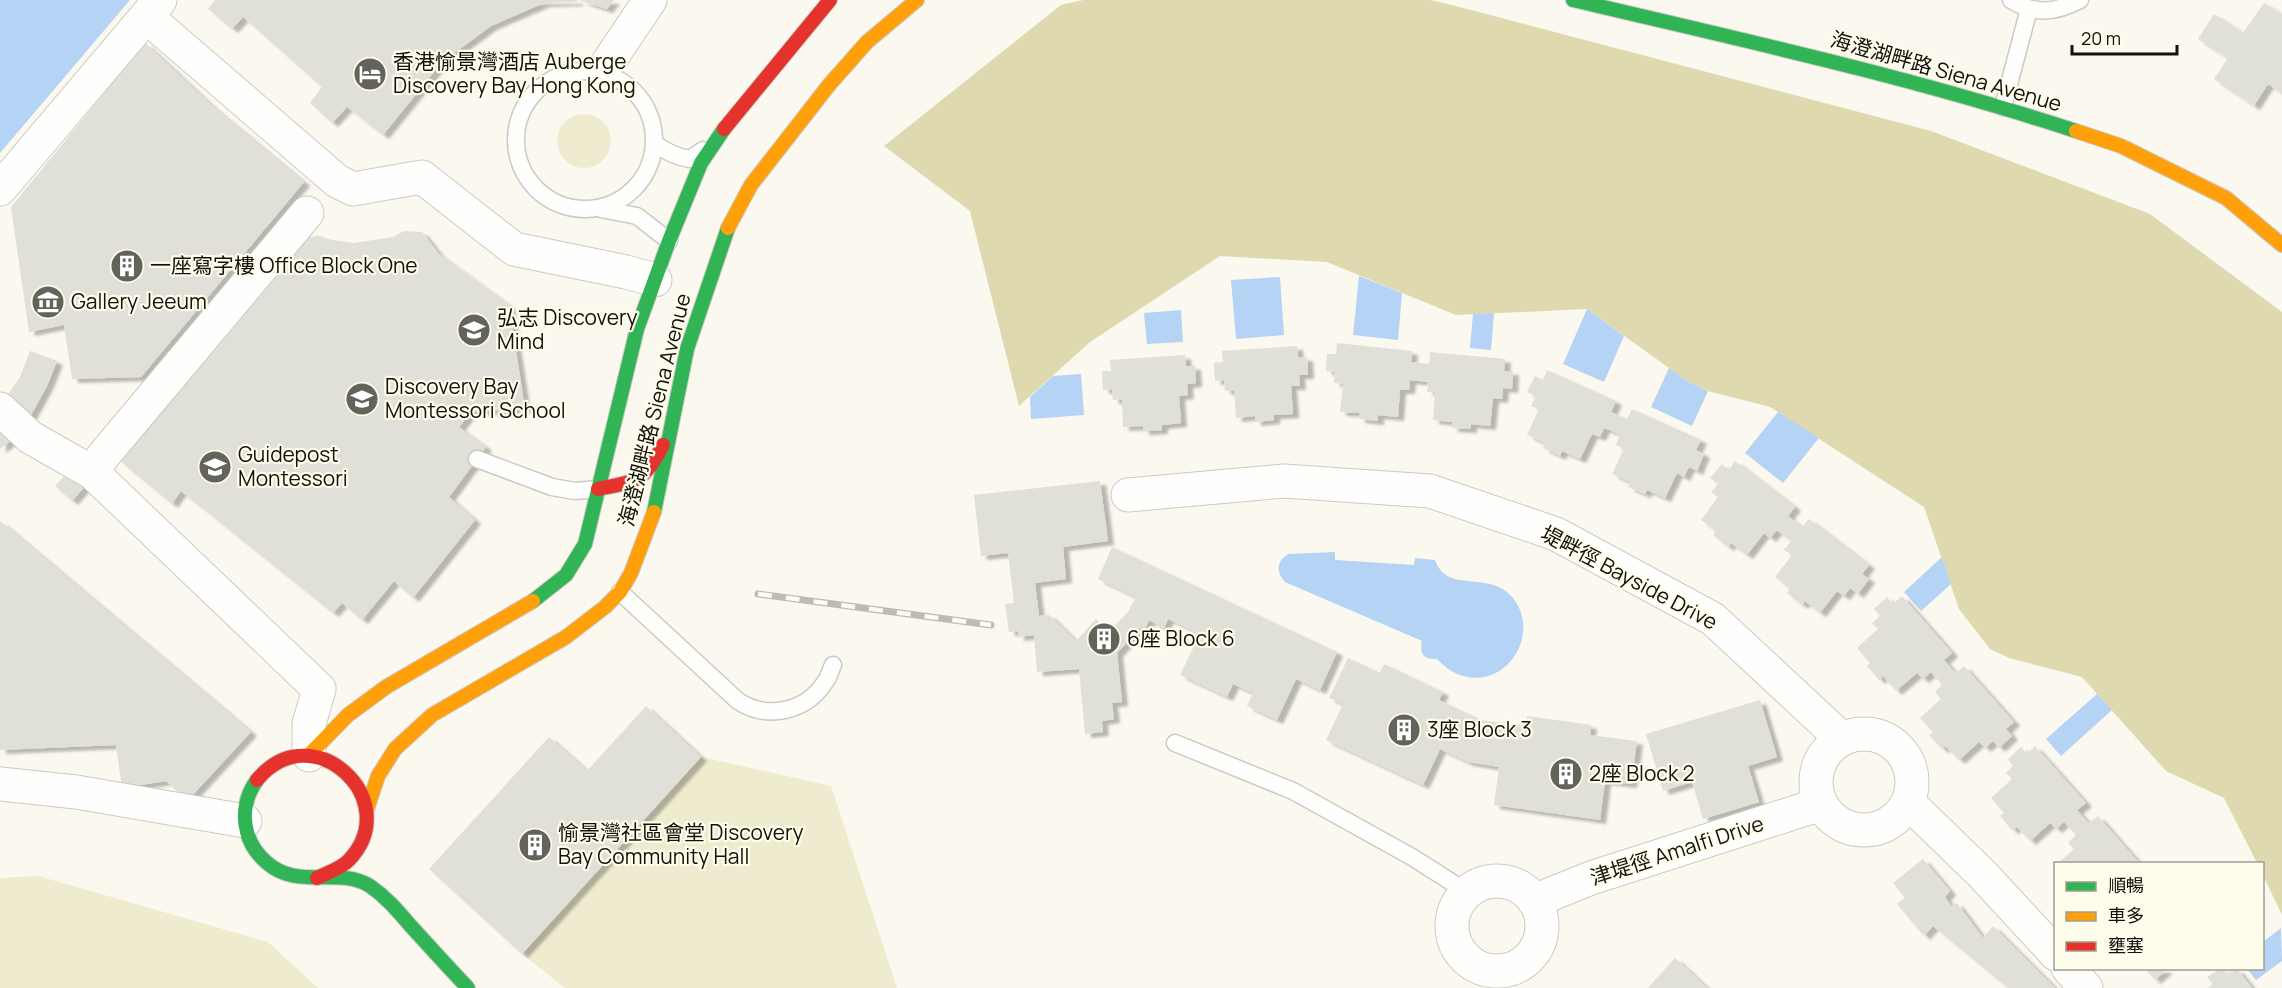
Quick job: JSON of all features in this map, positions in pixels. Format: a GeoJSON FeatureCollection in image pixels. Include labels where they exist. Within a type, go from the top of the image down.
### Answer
{"type":"FeatureCollection","features":[{"type":"Feature","properties":{"kind":"street"},"geometry":{"type":"LineString","coordinates":[[601,73],[650,0]]}},
{"type":"Feature","properties":{"kind":"street","name":"海澄湖畔路 Siena Avenue"},"geometry":{"type":"LineString","coordinates":[[309,755],[348,715],[386,687],[538,598],[553,588],[577,562],[585,544],[637,329],[655,280],[675,244],[701,163],[722,132],[830,0]]}},
{"type":"Feature","properties":{"kind":"street","name":"海澄湖畔路 Siena Avenue"},"geometry":{"type":"LineString","coordinates":[[368,809],[378,776],[395,749],[432,716],[489,680],[566,637],[605,607],[620,592],[631,573],[653,516],[687,349],[729,225],[751,185],[837,76],[867,42],[917,0]]}},
{"type":"Feature","properties":{"kind":"street","name":"海澄湖畔路 Siena Avenue"},"geometry":{"type":"LineString","coordinates":[[1573,0],[1790,51],[2003,107],[2121,146],[2226,198],[2282,245]]}},
{"type":"Feature","properties":{"kind":"street"},"geometry":{"type":"LineString","coordinates":[[0,189],[154,9],[337,181],[353,189],[422,177],[514,249],[655,280]]}},
{"type":"Feature","properties":{"kind":"street"},"geometry":{"type":"LineString","coordinates":[[711,234],[751,185]]}},
{"type":"Feature","properties":{"kind":"street"},"geometry":{"type":"LineString","coordinates":[[93,473],[104,456],[307,213]]}},
{"type":"Feature","properties":{"kind":"street"},"geometry":{"type":"LineString","coordinates":[[0,409],[30,437],[93,473],[319,688],[309,724],[309,755]]}},
{"type":"Feature","properties":{"kind":"street"},"geometry":{"type":"LineString","coordinates":[[598,489],[640,480],[653,464],[672,422]]}},
{"type":"Feature","properties":{"kind":"street","name":"堤畔徑 Bayside Drive"},"geometry":{"type":"LineString","coordinates":[[1128,495],[1284,481],[1430,491],[1556,534],[1713,619],[1842,739]]}},
{"type":"Feature","properties":{"kind":"street"},"geometry":{"type":"LineString","coordinates":[[538,598],[562,585],[580,580]]}},
{"type":"Feature","properties":{"kind":"street"},"geometry":{"type":"LineString","coordinates":[[605,582],[620,592]]}},
{"type":"Feature","properties":{"kind":"street"},"geometry":{"type":"LineString","coordinates":[[1857,734],[1873,735],[1887,740],[1899,749],[1908,762],[1912,778],[1909,803],[1892,822],[1878,829],[1861,831],[1845,827],[1831,818],[1821,804],[1816,790],[1816,774],[1821,760],[1830,748],[1842,739],[1857,734]]}},
{"type":"Feature","properties":{"kind":"street"},"geometry":{"type":"LineString","coordinates":[[317,878],[331,874],[355,855],[363,842],[368,822],[368,809],[361,788],[347,771],[329,760],[309,755],[275,763],[258,778],[247,798],[245,821],[251,843],[264,862],[283,874],[305,879],[359,881],[384,896],[468,988]]}},
{"type":"Feature","properties":{"kind":"street"},"geometry":{"type":"LineString","coordinates":[[0,784],[76,792],[245,821]]}},
{"type":"Feature","properties":{"kind":"street"},"geometry":{"type":"LineString","coordinates":[[1909,803],[1983,875],[2054,953]]}},
{"type":"Feature","properties":{"kind":"street","name":"津堤徑 Amalfi Drive"},"geometry":{"type":"LineString","coordinates":[[1534,901],[1591,878],[1821,804]]}},
{"type":"Feature","properties":{"kind":"street"},"geometry":{"type":"LineString","coordinates":[[363,842],[370,858]]}},
{"type":"Feature","properties":{"kind":"street"},"geometry":{"type":"LineString","coordinates":[[377,876],[384,896]]}},
{"type":"Feature","properties":{"kind":"street"},"geometry":{"type":"LineString","coordinates":[[1495,881],[1510,883],[1523,890],[1534,901],[1540,914],[1542,929],[1539,944],[1507,979],[1476,966],[1464,958],[1456,946],[1452,932],[1453,917],[1458,903],[1467,892],[1480,884],[1495,881]]}},
{"type":"Feature","properties":{"kind":"street"},"geometry":{"type":"LineString","coordinates":[[2069,970],[2086,988]]}},
{"type":"Feature","properties":{"kind":"lane"},"geometry":{"type":"LineString","coordinates":[[2011,0],[2029,9],[2047,12],[2064,8],[2080,0]]}},
{"type":"Feature","properties":{"kind":"lane"},"geometry":{"type":"LineString","coordinates":[[2003,107],[2029,9]]}},
{"type":"Feature","properties":{"kind":"lane"},"geometry":{"type":"LineString","coordinates":[[581,71],[601,73],[618,80],[634,91],[649,115],[654,143],[650,166],[637,187],[618,202],[600,208],[581,210],[563,206],[545,197],[531,184],[521,168],[516,149],[516,130],[521,112],[545,83],[563,75],[581,71]]}},
{"type":"Feature","properties":{"kind":"lane"},"geometry":{"type":"LineString","coordinates":[[654,143],[672,155],[690,159],[722,132]]}},
{"type":"Feature","properties":{"kind":"lane"},"geometry":{"type":"LineString","coordinates":[[600,208],[637,216],[675,244]]}},
{"type":"Feature","properties":{"kind":"lane"},"geometry":{"type":"LineString","coordinates":[[477,459],[552,487],[575,491],[598,489]]}},
{"type":"Feature","properties":{"kind":"lane"},"geometry":{"type":"LineString","coordinates":[[620,592],[748,708],[773,712],[802,704],[826,682],[832,665]]}},
{"type":"Feature","properties":{"kind":"lane"},"geometry":{"type":"LineString","coordinates":[[1175,743],[1293,791],[1412,857],[1467,892]]}},
{"type":"Feature","properties":{"kind":"shaded area"},"geometry":{"type":"Polygon","coordinates":[[[1083,0],[1430,0],[1452,5],[1931,131],[2150,214],[2282,312],[2282,915],[2264,877],[2264,862],[2256,862],[2224,798],[2166,771],[2082,677],[2009,658],[1990,649],[1959,609],[1924,507],[1770,407],[1708,391],[1687,381],[1587,309],[1456,315],[1327,262],[1220,256],[1090,342],[1019,406],[970,211],[884,146],[1061,5],[1083,0]]]}},
{"type":"Feature","properties":{"kind":"shaded area"},"geometry":{"type":"Polygon","coordinates":[[[584,114],[594,116],[603,122],[609,131],[611,141],[609,151],[603,160],[594,166],[584,168],[574,166],[565,160],[559,151],[557,141],[559,131],[565,122],[574,116],[584,114]]]}},
{"type":"Feature","properties":{"kind":"shaded area"},"geometry":{"type":"Polygon","coordinates":[[[701,757],[831,786],[897,988],[565,988],[522,954],[701,757]]]}},
{"type":"Feature","properties":{"kind":"shaded area"},"geometry":{"type":"Polygon","coordinates":[[[38,876],[268,942],[318,988],[0,988],[0,878],[38,876]]]}},
{"type":"Feature","properties":{"kind":"water"},"geometry":{"type":"Polygon","coordinates":[[[0,0],[130,0],[0,153],[0,0]]]}},
{"type":"Feature","properties":{"kind":"water"},"geometry":{"type":"Polygon","coordinates":[[[1359,276],[1402,293],[1398,340],[1353,335],[1359,276]]]}},
{"type":"Feature","properties":{"kind":"water"},"geometry":{"type":"Polygon","coordinates":[[[1280,277],[1284,335],[1236,339],[1231,280],[1280,277]]]}},
{"type":"Feature","properties":{"kind":"water"},"geometry":{"type":"Polygon","coordinates":[[[1587,309],[1624,336],[1604,382],[1563,364],[1587,309]]]}},
{"type":"Feature","properties":{"kind":"water"},"geometry":{"type":"Polygon","coordinates":[[[1181,310],[1183,342],[1147,344],[1144,313],[1181,310]]]}},
{"type":"Feature","properties":{"kind":"water"},"geometry":{"type":"Polygon","coordinates":[[[1494,313],[1491,350],[1470,348],[1473,314],[1494,313]]]}},
{"type":"Feature","properties":{"kind":"water"},"geometry":{"type":"Polygon","coordinates":[[[1669,368],[1687,381],[1708,391],[1692,426],[1651,407],[1669,368]]]}},
{"type":"Feature","properties":{"kind":"water"},"geometry":{"type":"Polygon","coordinates":[[[1081,374],[1084,415],[1031,419],[1030,397],[1053,376],[1081,374]]]}},
{"type":"Feature","properties":{"kind":"water"},"geometry":{"type":"Polygon","coordinates":[[[1778,412],[1819,438],[1783,483],[1745,453],[1778,412]]]}},
{"type":"Feature","properties":{"kind":"water"},"geometry":{"type":"Polygon","coordinates":[[[1335,552],[1335,560],[1414,565],[1415,558],[1435,560],[1449,577],[1481,582],[1504,589],[1513,598],[1521,613],[1523,628],[1521,643],[1514,656],[1504,667],[1491,675],[1476,678],[1460,675],[1437,659],[1426,657],[1421,649],[1422,641],[1285,582],[1280,575],[1279,564],[1288,554],[1335,552]]]}},
{"type":"Feature","properties":{"kind":"water"},"geometry":{"type":"Polygon","coordinates":[[[1942,557],[1951,584],[1921,611],[1904,592],[1942,557]]]}},
{"type":"Feature","properties":{"kind":"water"},"geometry":{"type":"Polygon","coordinates":[[[2097,694],[2112,710],[2061,756],[2046,739],[2097,694]]]}},
{"type":"Feature","properties":{"kind":"water"},"geometry":{"type":"Polygon","coordinates":[[[2281,928],[2282,961],[2256,980],[2248,970],[2264,970],[2264,941],[2281,928]]]}},
{"type":"Feature","properties":{"kind":"building","name":"香港愉景灣酒店 Auberge Discovery Bay Hong Kong"},"geometry":{"type":"Polygon","coordinates":[[[215,0],[577,0],[577,2],[544,3],[491,26],[442,62],[383,135],[347,107],[332,123],[310,103],[322,87],[243,17],[232,29],[208,9],[215,0]]]}},
{"type":"Feature","properties":{"kind":"building"},"geometry":{"type":"Polygon","coordinates":[[[579,0],[614,0],[607,9],[579,0]]]}},
{"type":"Feature","properties":{"kind":"building"},"geometry":{"type":"Polygon","coordinates":[[[2264,3],[2282,14],[2282,93],[2268,84],[2254,106],[2214,79],[2228,58],[2198,39],[2214,14],[2243,33],[2264,3]]]}},
{"type":"Feature","properties":{"kind":"building","name":"一座寫字樓 Office Block One"},"geometry":{"type":"Polygon","coordinates":[[[145,43],[213,107],[304,182],[141,377],[72,379],[64,325],[29,332],[11,207],[145,43]]]}},
{"type":"Feature","properties":{"kind":"building"},"geometry":{"type":"Polygon","coordinates":[[[404,231],[422,232],[439,254],[509,305],[525,409],[471,412],[459,427],[486,447],[449,497],[475,520],[413,598],[394,581],[362,620],[342,603],[333,613],[181,491],[172,504],[119,460],[282,240],[319,236],[354,243],[393,237],[404,231]]]}},
{"type":"Feature","properties":{"kind":"building"},"geometry":{"type":"Polygon","coordinates":[[[1337,343],[1412,351],[1411,362],[1429,364],[1430,352],[1505,359],[1504,371],[1513,371],[1512,389],[1503,388],[1502,399],[1493,398],[1490,426],[1471,424],[1471,429],[1452,428],[1452,422],[1433,420],[1435,392],[1427,392],[1428,382],[1410,380],[1409,390],[1400,390],[1398,417],[1378,415],[1378,421],[1359,419],[1360,413],[1340,412],[1343,384],[1334,383],[1335,372],[1326,371],[1327,354],[1336,354],[1337,343]]]}},
{"type":"Feature","properties":{"kind":"building"},"geometry":{"type":"Polygon","coordinates":[[[1297,346],[1298,357],[1307,357],[1308,375],[1299,375],[1300,386],[1291,386],[1293,414],[1274,415],[1274,420],[1255,422],[1255,416],[1236,418],[1234,390],[1225,391],[1224,380],[1215,381],[1214,363],[1223,362],[1222,351],[1297,346]]]}},
{"type":"Feature","properties":{"kind":"building"},"geometry":{"type":"Polygon","coordinates":[[[30,351],[57,361],[47,386],[31,415],[12,440],[0,449],[0,406],[20,377],[30,351]]]}},
{"type":"Feature","properties":{"kind":"building"},"geometry":{"type":"Polygon","coordinates":[[[1185,355],[1186,366],[1195,366],[1196,383],[1187,384],[1188,395],[1179,396],[1181,423],[1162,425],[1162,430],[1143,431],[1143,426],[1123,427],[1122,399],[1113,400],[1112,389],[1103,390],[1102,371],[1111,371],[1110,360],[1185,355]]]}},
{"type":"Feature","properties":{"kind":"building"},"geometry":{"type":"Polygon","coordinates":[[[1547,370],[1616,401],[1611,412],[1627,419],[1632,409],[1701,440],[1696,450],[1704,454],[1697,471],[1689,467],[1684,477],[1677,473],[1665,498],[1647,490],[1645,494],[1628,487],[1630,482],[1612,474],[1624,449],[1616,445],[1620,435],[1612,431],[1604,428],[1600,437],[1592,434],[1580,459],[1562,451],[1560,456],[1543,448],[1545,443],[1527,435],[1539,409],[1531,406],[1536,396],[1527,392],[1535,376],[1543,380],[1547,370]]]}},
{"type":"Feature","properties":{"kind":"building"},"geometry":{"type":"Polygon","coordinates":[[[1735,461],[1795,507],[1788,516],[1802,527],[1809,519],[1869,565],[1862,574],[1869,579],[1858,594],[1850,588],[1844,596],[1837,591],[1820,613],[1805,601],[1802,605],[1787,593],[1790,589],[1775,577],[1792,555],[1784,550],[1791,541],[1777,530],[1770,538],[1764,533],[1747,555],[1731,543],[1728,547],[1713,535],[1716,531],[1701,520],[1718,497],[1711,492],[1718,484],[1710,478],[1722,464],[1729,470],[1735,461]]]}},
{"type":"Feature","properties":{"kind":"building"},"geometry":{"type":"Polygon","coordinates":[[[70,470],[86,485],[72,501],[55,486],[70,470]]]}},
{"type":"Feature","properties":{"kind":"building"},"geometry":{"type":"Polygon","coordinates":[[[1100,481],[1108,541],[1063,547],[1066,579],[1035,583],[1039,616],[1049,615],[1076,641],[1096,619],[1109,632],[1128,612],[1136,597],[1098,579],[1112,547],[1337,652],[1320,690],[1296,679],[1277,720],[1247,706],[1253,693],[1233,684],[1227,697],[1180,675],[1200,634],[1168,619],[1164,628],[1149,620],[1145,629],[1141,627],[1117,653],[1122,702],[1112,703],[1114,719],[1102,721],[1103,732],[1085,734],[1079,669],[1037,672],[1034,635],[1018,637],[1018,631],[1009,632],[1005,604],[1014,603],[1008,553],[981,556],[974,495],[1100,481]]]}},
{"type":"Feature","properties":{"kind":"building"},"geometry":{"type":"Polygon","coordinates":[[[0,521],[251,732],[188,800],[166,781],[122,788],[116,745],[0,750],[0,521]]]}},
{"type":"Feature","properties":{"kind":"building"},"geometry":{"type":"Polygon","coordinates":[[[1902,596],[1952,653],[1944,660],[1950,667],[1956,673],[1964,666],[2014,722],[2006,729],[2012,736],[1999,748],[1993,741],[1985,748],[1979,742],[1959,760],[1945,746],[1942,749],[1929,735],[1933,732],[1920,718],[1941,699],[1935,692],[1942,685],[1931,672],[1923,679],[1917,673],[1896,691],[1883,676],[1879,680],[1867,666],[1870,663],[1857,648],[1878,629],[1872,623],[1880,616],[1874,609],[1887,597],[1893,604],[1902,596]]]}},
{"type":"Feature","properties":{"kind":"building"},"geometry":{"type":"Polygon","coordinates":[[[1348,658],[1380,673],[1384,664],[1443,692],[1439,700],[1481,720],[1526,726],[1527,716],[1591,725],[1590,735],[1637,741],[1631,784],[1605,781],[1600,820],[1494,805],[1499,767],[1468,762],[1440,749],[1423,785],[1326,740],[1343,704],[1329,698],[1348,658]]]}},
{"type":"Feature","properties":{"kind":"building"},"geometry":{"type":"Polygon","coordinates":[[[1760,700],[1777,757],[1748,766],[1759,802],[1703,819],[1692,782],[1663,791],[1646,734],[1760,700]]]}},
{"type":"Feature","properties":{"kind":"building","name":"愉景灣社區會堂 Discovery Bay Community Hall"},"geometry":{"type":"Polygon","coordinates":[[[646,706],[701,757],[522,954],[429,869],[549,737],[587,771],[646,706]]]}},
{"type":"Feature","properties":{"kind":"building"},"geometry":{"type":"Polygon","coordinates":[[[2035,746],[2086,803],[2077,810],[2083,817],[2089,823],[2098,816],[2138,862],[2059,862],[2074,849],[2068,843],[2076,835],[2064,822],[2056,829],[2050,823],[2030,841],[2017,827],[2012,830],[2000,816],[2004,813],[1991,798],[2012,779],[2006,773],[2013,766],[2008,759],[2021,747],[2027,754],[2035,746]]]}},
{"type":"Feature","properties":{"kind":"building"},"geometry":{"type":"Polygon","coordinates":[[[1923,859],[1950,891],[1945,897],[1951,906],[1957,903],[1983,938],[1993,926],[2055,988],[2008,988],[1933,926],[1924,936],[1897,904],[1905,898],[1893,883],[1923,859]]]}},
{"type":"Feature","properties":{"kind":"building"},"geometry":{"type":"Polygon","coordinates":[[[1675,958],[1707,988],[1648,988],[1675,958]]]}},
{"type":"Feature","properties":{"kind":"building"},"geometry":{"type":"Polygon","coordinates":[[[2146,970],[2166,970],[2155,980],[2146,970]]]}},
{"type":"Feature","properties":{"kind":"building"},"geometry":{"type":"Polygon","coordinates":[[[2218,970],[2224,970],[2227,974],[2238,970],[2252,988],[2208,988],[2213,984],[2207,977],[2218,970]]]}},
{"type":"Feature","properties":{"kind":"railway"},"geometry":{"type":"LineString","coordinates":[[758,594],[991,625]]}},
{"type":"Feature","properties":{"kind":"traffic: fast"},"geometry":{"type":"LineString","coordinates":[[1573,0],[1889,76],[2076,131]]}},
{"type":"Feature","properties":{"kind":"traffic: fast"},"geometry":{"type":"LineString","coordinates":[[533,601],[566,575],[585,544],[637,329],[701,163],[724,129]]}},
{"type":"Feature","properties":{"kind":"traffic: fast"},"geometry":{"type":"LineString","coordinates":[[654,512],[687,349],[728,228]]}},
{"type":"Feature","properties":{"kind":"traffic: fast"},"geometry":{"type":"LineString","coordinates":[[257,780],[248,798],[245,818],[250,841],[266,862],[278,871],[291,875],[345,878],[358,880],[370,886],[391,904],[468,988]]}},
{"type":"Feature","properties":{"kind":"traffic: slow"},"geometry":{"type":"LineString","coordinates":[[728,228],[751,185],[829,85],[867,42],[917,0]]}},
{"type":"Feature","properties":{"kind":"traffic: slow"},"geometry":{"type":"LineString","coordinates":[[2076,131],[2121,146],[2226,198],[2282,245]]}},
{"type":"Feature","properties":{"kind":"traffic: slow"},"geometry":{"type":"LineString","coordinates":[[367,809],[378,776],[395,749],[432,715],[566,637],[605,607],[620,592],[631,573],[654,512]]}},
{"type":"Feature","properties":{"kind":"traffic: slow"},"geometry":{"type":"LineString","coordinates":[[309,755],[348,715],[386,687],[533,601]]}},
{"type":"Feature","properties":{"kind":"traffic: jam"},"geometry":{"type":"LineString","coordinates":[[724,129],[830,0]]}},
{"type":"Feature","properties":{"kind":"traffic: jam"},"geometry":{"type":"LineString","coordinates":[[598,489],[638,478],[650,466],[663,445]]}},
{"type":"Feature","properties":{"kind":"traffic: jam"},"geometry":{"type":"LineString","coordinates":[[257,780],[279,762],[303,756],[325,760],[345,772],[359,791],[366,813],[364,837],[346,863],[317,878]]}},
{"type":"Feature","properties":{"kind":"place","name":"香港愉景灣酒店 Auberge Discovery Bay Hong Kong"},"geometry":{"type":"Point","coordinates":[370,74]}},
{"type":"Feature","properties":{"kind":"place","name":"一座寫字樓 Office Block One"},"geometry":{"type":"Point","coordinates":[127,266]}},
{"type":"Feature","properties":{"kind":"place","name":"Gallery Jeeum"},"geometry":{"type":"Point","coordinates":[48,302]}},
{"type":"Feature","properties":{"kind":"place","name":"弘志 Discovery Mind"},"geometry":{"type":"Point","coordinates":[474,330]}},
{"type":"Feature","properties":{"kind":"place","name":"Discovery Bay Montessori School"},"geometry":{"type":"Point","coordinates":[362,399]}},
{"type":"Feature","properties":{"kind":"place","name":"Guidepost Montessori"},"geometry":{"type":"Point","coordinates":[215,467]}},
{"type":"Feature","properties":{"kind":"place","name":"6座 Block 6"},"geometry":{"type":"Point","coordinates":[1104,639]}},
{"type":"Feature","properties":{"kind":"place","name":"3座 Block 3"},"geometry":{"type":"Point","coordinates":[1404,730]}},
{"type":"Feature","properties":{"kind":"place","name":"2座 Block 2"},"geometry":{"type":"Point","coordinates":[1566,774]}},
{"type":"Feature","properties":{"kind":"place","name":"愉景灣社區會堂 Discovery Bay Community Hall"},"geometry":{"type":"Point","coordinates":[535,845]}}]}
